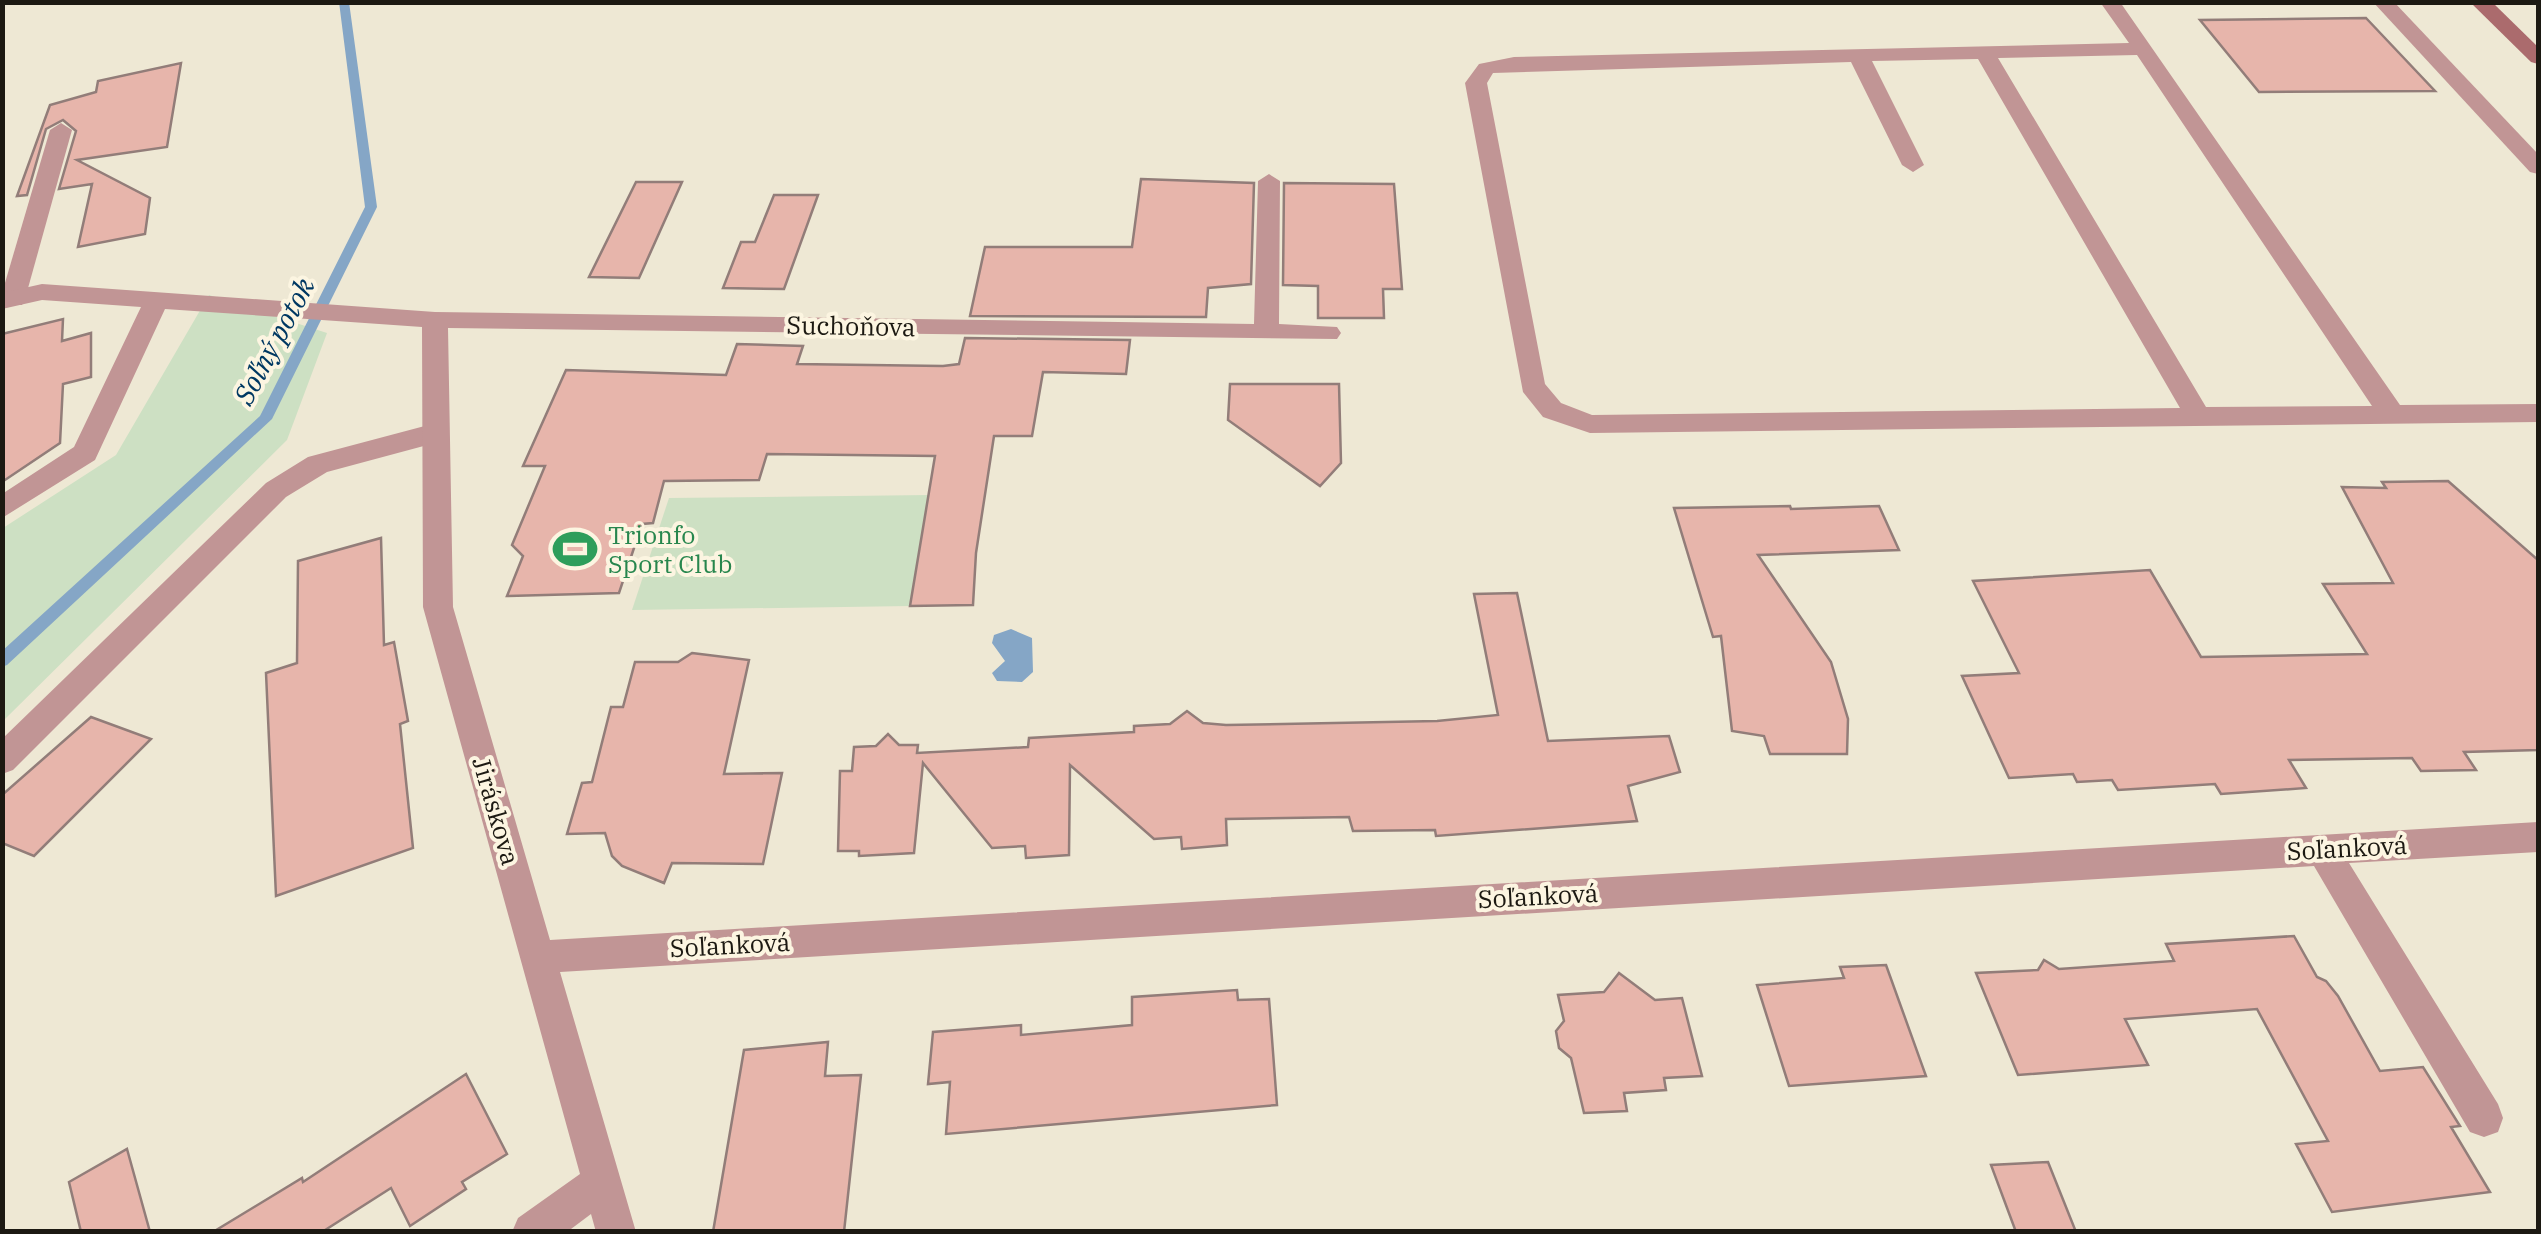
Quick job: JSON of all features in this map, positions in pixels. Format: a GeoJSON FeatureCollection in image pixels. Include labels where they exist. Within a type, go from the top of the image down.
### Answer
{"type":"FeatureCollection","features":[{"type":"Feature","properties":{"kind":"street"},"geometry":{"type":"LineString","coordinates":[[2110,2],[2392,414]]}},
{"type":"Feature","properties":{"kind":"street"},"geometry":{"type":"LineString","coordinates":[[2382,2],[2538,167]]}},
{"type":"Feature","properties":{"kind":"street"},"geometry":{"type":"LineString","coordinates":[[2480,2],[2538,58]]}},
{"type":"Feature","properties":{"kind":"street"},"geometry":{"type":"LineString","coordinates":[[2143,49],[1514,63],[1486,68],[1476,83],[1532,386],[1552,410],[1590,424],[2538,413]]}},
{"type":"Feature","properties":{"kind":"street"},"geometry":{"type":"LineString","coordinates":[[1984,52],[2198,416]]}},
{"type":"Feature","properties":{"kind":"street"},"geometry":{"type":"LineString","coordinates":[[1858,56],[1913,166]]}},
{"type":"Feature","properties":{"kind":"street"},"geometry":{"type":"LineString","coordinates":[[8,300],[61,130]]}},
{"type":"Feature","properties":{"kind":"street"},"geometry":{"type":"LineString","coordinates":[[1266,332],[1269,181]]}},
{"type":"Feature","properties":{"kind":"street"},"geometry":{"type":"LineString","coordinates":[[8,300],[42,292],[435,320]]}},
{"type":"Feature","properties":{"kind":"street"},"geometry":{"type":"LineString","coordinates":[[2,508],[85,453],[156,300]]}},
{"type":"Feature","properties":{"kind":"street","name":"Suchoňova"},"geometry":{"type":"LineString","coordinates":[[435,320],[1328,333]]}},
{"type":"Feature","properties":{"kind":"street","name":"Jiráskova"},"geometry":{"type":"LineString","coordinates":[[435,320],[438,607],[616,1232]]}},
{"type":"Feature","properties":{"kind":"street"},"geometry":{"type":"LineString","coordinates":[[2,760],[276,490],[318,464],[436,433]]}},
{"type":"Feature","properties":{"kind":"street","name":"Soľanková"},"geometry":{"type":"LineString","coordinates":[[538,957],[2538,837]]}},
{"type":"Feature","properties":{"kind":"street"},"geometry":{"type":"LineString","coordinates":[[2322,849],[2484,1118]]}},
{"type":"Feature","properties":{"kind":"street"},"geometry":{"type":"LineString","coordinates":[[532,1232],[602,1182]]}},
{"type":"Feature","properties":{"kind":"green space"},"geometry":{"type":"Polygon","coordinates":[[[209,295],[327,333],[287,440],[3,721],[3,528],[116,455],[209,295]]]}},
{"type":"Feature","properties":{"kind":"green space"},"geometry":{"type":"Polygon","coordinates":[[[929,495],[910,606],[632,610],[669,498],[929,495]]]}},
{"type":"Feature","properties":{"kind":"water"},"geometry":{"type":"Polygon","coordinates":[[[1011,629],[1032,638],[1033,672],[1022,682],[997,681],[992,673],[1005,661],[992,643],[994,635],[1011,629]]]}},
{"type":"Feature","properties":{"kind":"building"},"geometry":{"type":"Polygon","coordinates":[[[2366,18],[2435,91],[2259,92],[2200,20],[2366,18]]]}},
{"type":"Feature","properties":{"kind":"building"},"geometry":{"type":"Polygon","coordinates":[[[181,63],[167,147],[77,160],[150,198],[145,234],[78,247],[92,184],[59,189],[76,131],[63,120],[46,129],[27,195],[17,196],[50,105],[96,92],[98,81],[181,63]]]}},
{"type":"Feature","properties":{"kind":"building"},"geometry":{"type":"Polygon","coordinates":[[[1141,179],[1254,183],[1251,284],[1208,288],[1206,317],[970,316],[985,247],[1132,247],[1141,179]]]}},
{"type":"Feature","properties":{"kind":"building"},"geometry":{"type":"Polygon","coordinates":[[[636,182],[682,182],[639,278],[589,277],[636,182]]]}},
{"type":"Feature","properties":{"kind":"building"},"geometry":{"type":"Polygon","coordinates":[[[1284,183],[1394,184],[1402,289],[1383,289],[1384,318],[1318,318],[1318,286],[1283,285],[1284,183]]]}},
{"type":"Feature","properties":{"kind":"building"},"geometry":{"type":"Polygon","coordinates":[[[774,195],[818,195],[784,289],[723,288],[741,242],[755,242],[774,195]]]}},
{"type":"Feature","properties":{"kind":"building"},"geometry":{"type":"Polygon","coordinates":[[[63,319],[62,341],[91,333],[91,377],[63,384],[60,443],[2,482],[2,334],[63,319]]]}},
{"type":"Feature","properties":{"kind":"building"},"geometry":{"type":"Polygon","coordinates":[[[965,338],[1130,340],[1126,374],[1043,372],[1032,436],[994,436],[976,553],[973,605],[910,606],[935,456],[767,454],[759,480],[664,481],[653,523],[642,524],[619,593],[507,596],[523,556],[512,545],[545,466],[523,466],[566,370],[726,375],[737,344],[803,346],[797,364],[943,366],[959,364],[965,338]]]}},
{"type":"Feature","properties":{"kind":"building"},"geometry":{"type":"Polygon","coordinates":[[[1230,384],[1339,384],[1341,463],[1320,486],[1228,420],[1230,384]]]}},
{"type":"Feature","properties":{"kind":"building"},"geometry":{"type":"Polygon","coordinates":[[[2448,481],[2538,560],[2538,750],[2464,752],[2476,770],[2421,771],[2412,758],[2289,760],[2306,788],[2221,794],[2215,784],[2118,790],[2112,780],[2077,782],[2073,774],[2009,778],[1962,676],[2019,673],[1973,581],[2150,570],[2201,657],[2367,654],[2323,584],[2393,583],[2342,487],[2386,488],[2382,482],[2448,481]]]}},
{"type":"Feature","properties":{"kind":"building"},"geometry":{"type":"Polygon","coordinates":[[[1879,506],[1899,550],[1758,555],[1831,662],[1848,719],[1847,754],[1770,754],[1764,736],[1732,731],[1721,636],[1713,637],[1674,508],[1879,506]]]}},
{"type":"Feature","properties":{"kind":"building"},"geometry":{"type":"Polygon","coordinates":[[[381,538],[384,645],[394,642],[408,721],[400,724],[413,848],[276,896],[266,673],[297,663],[298,561],[381,538]]]}},
{"type":"Feature","properties":{"kind":"building"},"geometry":{"type":"Polygon","coordinates":[[[1517,593],[1548,741],[1669,736],[1680,772],[1628,786],[1637,821],[1436,836],[1435,830],[1353,831],[1349,817],[1226,819],[1227,845],[1182,849],[1181,837],[1154,839],[1070,765],[1069,855],[1026,858],[1025,846],[992,848],[923,763],[914,853],[859,856],[859,851],[838,851],[840,771],[852,771],[854,747],[876,746],[888,734],[899,745],[918,745],[917,753],[1028,747],[1029,738],[1134,732],[1134,726],[1170,724],[1187,711],[1203,723],[1226,725],[1437,721],[1498,715],[1474,594],[1517,593]]]}},
{"type":"Feature","properties":{"kind":"building"},"geometry":{"type":"Polygon","coordinates":[[[692,653],[749,660],[724,774],[782,773],[763,864],[672,863],[664,883],[622,866],[612,856],[605,833],[567,834],[582,783],[592,782],[611,707],[623,707],[635,662],[678,662],[692,653]]]}},
{"type":"Feature","properties":{"kind":"building"},"geometry":{"type":"Polygon","coordinates":[[[91,717],[151,739],[34,856],[2,843],[2,795],[91,717]]]}},
{"type":"Feature","properties":{"kind":"building"},"geometry":{"type":"Polygon","coordinates":[[[2294,936],[2317,977],[2326,981],[2338,996],[2380,1071],[2423,1067],[2460,1126],[2451,1127],[2490,1192],[2332,1212],[2296,1144],[2328,1141],[2257,1009],[2125,1019],[2148,1065],[2018,1075],[1976,973],[2038,970],[2044,960],[2059,969],[2174,961],[2166,944],[2294,936]]]}},
{"type":"Feature","properties":{"kind":"building"},"geometry":{"type":"Polygon","coordinates":[[[1886,965],[1926,1076],[1789,1086],[1757,985],[1844,978],[1840,967],[1886,965]]]}},
{"type":"Feature","properties":{"kind":"building"},"geometry":{"type":"Polygon","coordinates":[[[1619,973],[1655,1000],[1682,998],[1702,1076],[1664,1078],[1666,1090],[1624,1093],[1627,1111],[1584,1113],[1571,1058],[1559,1048],[1556,1031],[1564,1021],[1558,995],[1604,992],[1619,973]]]}},
{"type":"Feature","properties":{"kind":"building"},"geometry":{"type":"Polygon","coordinates":[[[1237,990],[1238,1000],[1269,999],[1277,1105],[946,1134],[950,1082],[928,1084],[933,1032],[1021,1025],[1021,1035],[1132,1025],[1132,997],[1237,990]]]}},
{"type":"Feature","properties":{"kind":"building"},"geometry":{"type":"Polygon","coordinates":[[[828,1042],[825,1076],[861,1075],[844,1232],[713,1232],[744,1050],[828,1042]]]}},
{"type":"Feature","properties":{"kind":"building"},"geometry":{"type":"Polygon","coordinates":[[[466,1074],[507,1154],[462,1182],[466,1189],[410,1226],[391,1188],[322,1232],[213,1232],[302,1178],[303,1182],[466,1074]]]}},
{"type":"Feature","properties":{"kind":"building"},"geometry":{"type":"Polygon","coordinates":[[[127,1149],[150,1232],[81,1232],[69,1182],[127,1149]]]}},
{"type":"Feature","properties":{"kind":"building"},"geometry":{"type":"Polygon","coordinates":[[[2048,1162],[2076,1232],[2016,1232],[1991,1165],[2048,1162]]]}},
{"type":"Feature","properties":{"kind":"waterway","name":"Soľný potok"},"geometry":{"type":"LineString","coordinates":[[2,661],[265,419],[371,207],[344,2]]}},
{"type":"Feature","properties":{"kind":"place","name":"Trionfo Sport Club"},"geometry":{"type":"Point","coordinates":[575,549]}}]}
